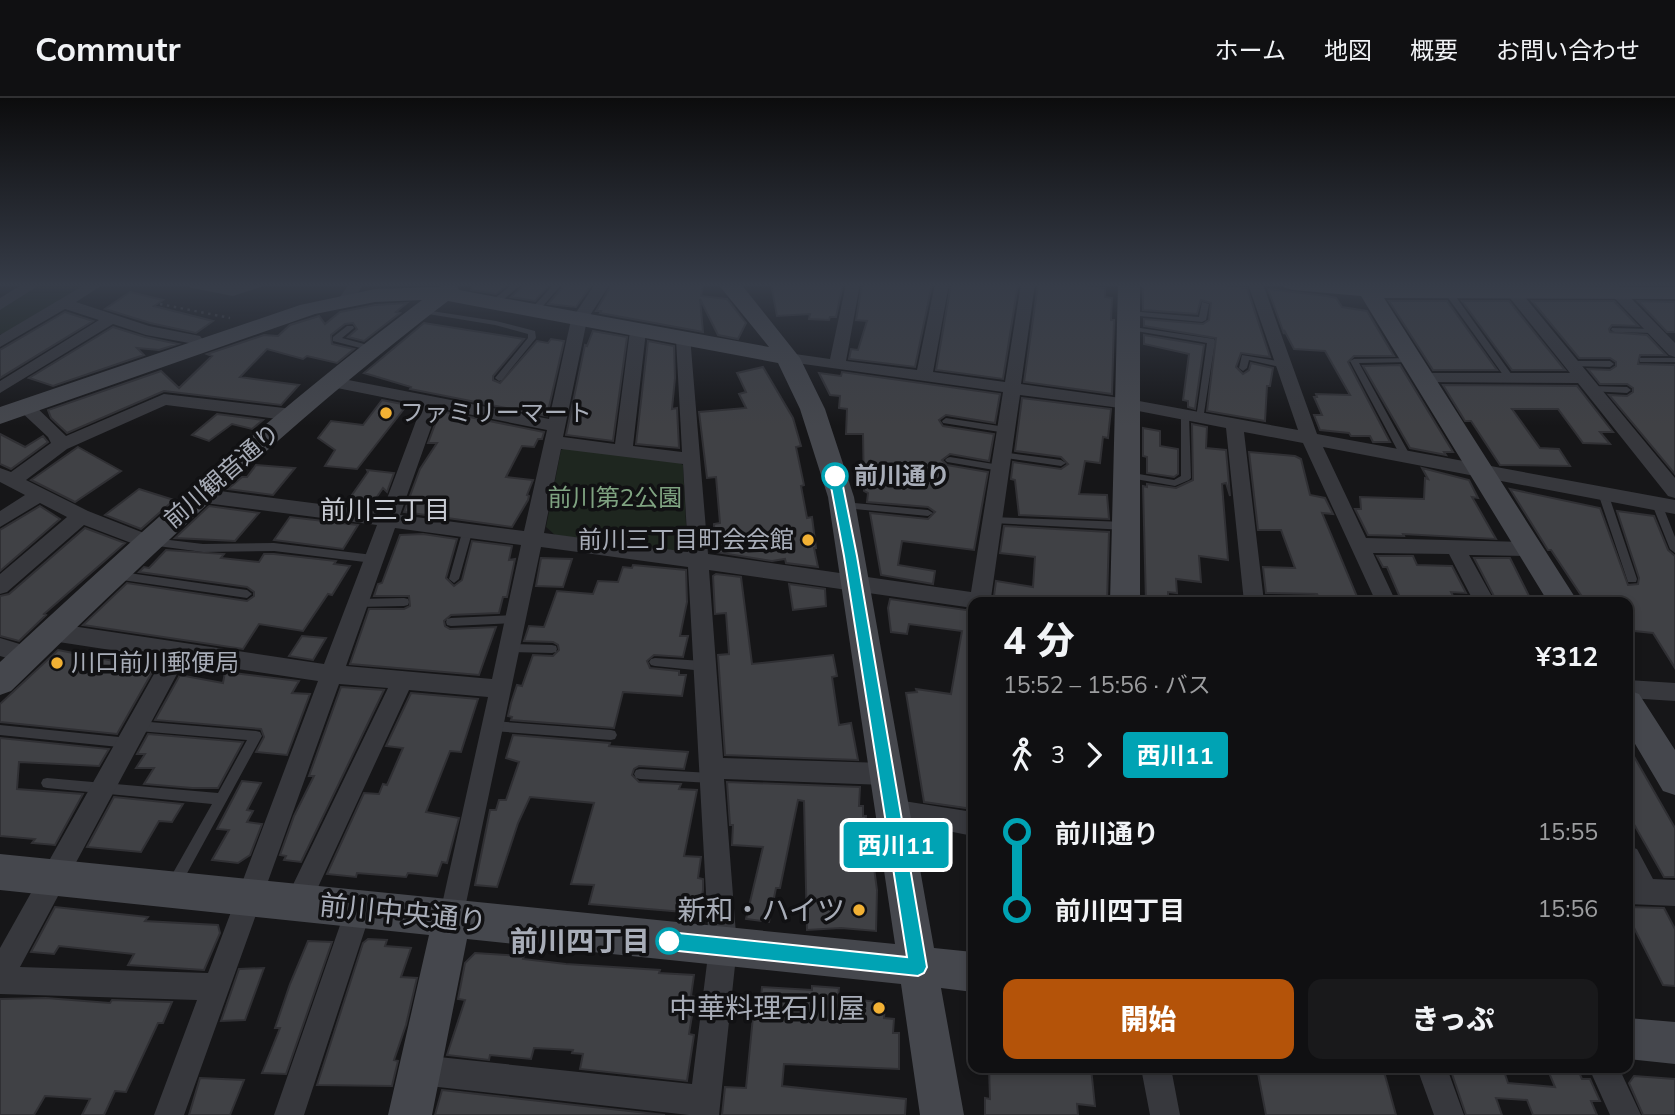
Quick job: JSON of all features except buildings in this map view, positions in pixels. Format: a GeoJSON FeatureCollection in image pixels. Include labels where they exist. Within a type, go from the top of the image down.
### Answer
{"type":"FeatureCollection","features":[{"type":"Feature","properties":{"kind":"street"},"geometry":{"type":"LineString","coordinates":[[0,342],[17,331]]}},
{"type":"Feature","properties":{"kind":"street"},"geometry":{"type":"LineString","coordinates":[[0,388],[91,331]]}},
{"type":"Feature","properties":{"kind":"street"},"geometry":{"type":"LineString","coordinates":[[153,331],[194,340],[200,346]]}},
{"type":"Feature","properties":{"kind":"street"},"geometry":{"type":"LineString","coordinates":[[0,416],[242,331]]}},
{"type":"Feature","properties":{"kind":"street","name":"前川観音通り"},"geometry":{"type":"LineString","coordinates":[[0,682],[197,495],[373,349],[387,331]]}},
{"type":"Feature","properties":{"kind":"street"},"geometry":{"type":"LineString","coordinates":[[410,1115],[577,331]]}},
{"type":"Feature","properties":{"kind":"street"},"geometry":{"type":"LineString","coordinates":[[623,451],[638,331]]}},
{"type":"Feature","properties":{"kind":"street"},"geometry":{"type":"LineString","coordinates":[[640,331],[788,358],[1128,404],[1666,505]]}},
{"type":"Feature","properties":{"kind":"street"},"geometry":{"type":"LineString","coordinates":[[767,331],[788,358],[816,414],[842,505],[942,1115]]}},
{"type":"Feature","properties":{"kind":"street"},"geometry":{"type":"LineString","coordinates":[[837,365],[844,331]]}},
{"type":"Feature","properties":{"kind":"street"},"geometry":{"type":"LineString","coordinates":[[924,376],[933,331]]}},
{"type":"Feature","properties":{"kind":"street"},"geometry":{"type":"LineString","coordinates":[[983,597],[1021,331]]}},
{"type":"Feature","properties":{"kind":"street"},"geometry":{"type":"LineString","coordinates":[[1125,597],[1130,331]]}},
{"type":"Feature","properties":{"kind":"street"},"geometry":{"type":"LineString","coordinates":[[1272,331],[1310,439],[1384,597]]}},
{"type":"Feature","properties":{"kind":"street"},"geometry":{"type":"LineString","coordinates":[[1394,331],[1560,597]]}},
{"type":"Feature","properties":{"kind":"street"},"geometry":{"type":"LineString","coordinates":[[1545,331],[1675,491]]}},
{"type":"Feature","properties":{"kind":"street"},"geometry":{"type":"LineString","coordinates":[[1654,331],[1675,352]]}},
{"type":"Feature","properties":{"kind":"street"},"geometry":{"type":"LineString","coordinates":[[420,1070],[705,1108],[723,947],[684,340]]}},
{"type":"Feature","properties":{"kind":"street"},"geometry":{"type":"LineString","coordinates":[[1417,369],[1587,383]]}},
{"type":"Feature","properties":{"kind":"street"},"geometry":{"type":"LineString","coordinates":[[333,382],[432,402],[623,451],[691,459]]}},
{"type":"Feature","properties":{"kind":"street"},"geometry":{"type":"LineString","coordinates":[[0,394],[33,403],[61,445]]}},
{"type":"Feature","properties":{"kind":"street"},"geometry":{"type":"LineString","coordinates":[[146,542],[81,516],[7,477],[61,445],[164,399],[292,415]]}},
{"type":"Feature","properties":{"kind":"street"},"geometry":{"type":"LineString","coordinates":[[169,1115],[432,402]]}},
{"type":"Feature","properties":{"kind":"street"},"geometry":{"type":"LineString","coordinates":[[1234,424],[1253,597]]}},
{"type":"Feature","properties":{"kind":"street"},"geometry":{"type":"LineString","coordinates":[[0,520],[39,495]]}},
{"type":"Feature","properties":{"kind":"street"},"geometry":{"type":"LineString","coordinates":[[197,495],[697,560],[968,600]]}},
{"type":"Feature","properties":{"kind":"street"},"geometry":{"type":"LineString","coordinates":[[0,586],[81,516]]}},
{"type":"Feature","properties":{"kind":"street"},"geometry":{"type":"LineString","coordinates":[[1360,545],[1528,549]]}},
{"type":"Feature","properties":{"kind":"street"},"geometry":{"type":"LineString","coordinates":[[1455,548],[1482,597]]}},
{"type":"Feature","properties":{"kind":"street"},"geometry":{"type":"LineString","coordinates":[[52,632],[331,674],[501,689]]}},
{"type":"Feature","properties":{"kind":"street"},"geometry":{"type":"LineString","coordinates":[[0,647],[28,655]]}},
{"type":"Feature","properties":{"kind":"street"},"geometry":{"type":"LineString","coordinates":[[178,651],[0,978],[216,987]]}},
{"type":"Feature","properties":{"kind":"street"},"geometry":{"type":"LineString","coordinates":[[298,902],[402,682]]}},
{"type":"Feature","properties":{"kind":"street"},"geometry":{"type":"LineString","coordinates":[[1633,689],[1675,692]]}},
{"type":"Feature","properties":{"kind":"street"},"geometry":{"type":"LineString","coordinates":[[1633,712],[1675,780]]}},
{"type":"Feature","properties":{"kind":"street"},"geometry":{"type":"LineString","coordinates":[[711,773],[885,774]]}},
{"type":"Feature","properties":{"kind":"street"},"geometry":{"type":"LineString","coordinates":[[891,810],[968,823]]}},
{"type":"Feature","properties":{"kind":"street","name":"前川中央通り"},"geometry":{"type":"LineString","coordinates":[[0,872],[968,972]]}},
{"type":"Feature","properties":{"kind":"street"},"geometry":{"type":"LineString","coordinates":[[1637,891],[1675,893]]}},
{"type":"Feature","properties":{"kind":"street"},"geometry":{"type":"LineString","coordinates":[[289,1115],[359,908]]}},
{"type":"Feature","properties":{"kind":"street"},"geometry":{"type":"LineString","coordinates":[[1633,1040],[1675,1044]]}},
{"type":"Feature","properties":{"kind":"street"},"geometry":{"type":"LineString","coordinates":[[1157,1073],[1165,1115]]}},
{"type":"Feature","properties":{"kind":"street"},"geometry":{"type":"LineString","coordinates":[[1434,1073],[1449,1115]]}},
{"type":"Feature","properties":{"kind":"street"},"geometry":{"type":"LineString","coordinates":[[1606,1073],[1626,1115]]}},
{"type":"Feature","properties":{"kind":"lane"},"geometry":{"type":"LineString","coordinates":[[346,331],[336,340],[373,349]]}},
{"type":"Feature","properties":{"kind":"lane"},"geometry":{"type":"LineString","coordinates":[[499,378],[532,338],[532,333],[526,331]]}},
{"type":"Feature","properties":{"kind":"lane"},"geometry":{"type":"LineString","coordinates":[[1127,475],[1175,483],[1186,478],[1193,416],[1211,341],[1172,331]]}},
{"type":"Feature","properties":{"kind":"lane"},"geometry":{"type":"LineString","coordinates":[[1476,331],[1509,377]]}},
{"type":"Feature","properties":{"kind":"lane"},"geometry":{"type":"LineString","coordinates":[[1243,368],[1245,357],[1284,365]]}},
{"type":"Feature","properties":{"kind":"lane"},"geometry":{"type":"LineString","coordinates":[[1643,360],[1675,360]]}},
{"type":"Feature","properties":{"kind":"lane"},"geometry":{"type":"LineString","coordinates":[[1406,457],[1354,361],[1417,369]]}},
{"type":"Feature","properties":{"kind":"lane"},"geometry":{"type":"LineString","coordinates":[[1571,364],[1610,364]]}},
{"type":"Feature","properties":{"kind":"lane"},"geometry":{"type":"LineString","coordinates":[[1587,383],[1627,390]]}},
{"type":"Feature","properties":{"kind":"lane"},"geometry":{"type":"LineString","coordinates":[[946,421],[1006,430]]}},
{"type":"Feature","properties":{"kind":"lane"},"geometry":{"type":"LineString","coordinates":[[950,460],[1061,463]]}},
{"type":"Feature","properties":{"kind":"lane"},"geometry":{"type":"LineString","coordinates":[[1603,493],[1632,579]]}},
{"type":"Feature","properties":{"kind":"lane"},"geometry":{"type":"LineString","coordinates":[[842,505],[928,513]]}},
{"type":"Feature","properties":{"kind":"lane"},"geometry":{"type":"LineString","coordinates":[[1666,505],[1675,549]]}},
{"type":"Feature","properties":{"kind":"lane"},"geometry":{"type":"LineString","coordinates":[[992,520],[1126,526]]}},
{"type":"Feature","properties":{"kind":"lane"},"geometry":{"type":"LineString","coordinates":[[454,579],[468,529]]}},
{"type":"Feature","properties":{"kind":"lane"},"geometry":{"type":"LineString","coordinates":[[146,542],[203,548],[274,547],[373,559]]}},
{"type":"Feature","properties":{"kind":"lane"},"geometry":{"type":"LineString","coordinates":[[113,574],[247,594]]}},
{"type":"Feature","properties":{"kind":"lane"},"geometry":{"type":"LineString","coordinates":[[357,603],[404,602]]}},
{"type":"Feature","properties":{"kind":"lane"},"geometry":{"type":"LineString","coordinates":[[451,622],[516,620]]}},
{"type":"Feature","properties":{"kind":"lane"},"geometry":{"type":"LineString","coordinates":[[510,648],[552,649]]}},
{"type":"Feature","properties":{"kind":"lane"},"geometry":{"type":"LineString","coordinates":[[655,662],[704,666]]}},
{"type":"Feature","properties":{"kind":"lane"},"geometry":{"type":"LineString","coordinates":[[493,726],[611,735]]}},
{"type":"Feature","properties":{"kind":"lane"},"geometry":{"type":"LineString","coordinates":[[0,730],[256,736],[172,889]]}},
{"type":"Feature","properties":{"kind":"lane"},"geometry":{"type":"LineString","coordinates":[[640,774],[711,773]]}},
{"type":"Feature","properties":{"kind":"lane"},"geometry":{"type":"LineString","coordinates":[[47,783],[220,799]]}},
{"type":"Feature","properties":{"kind":"green space","name":"前川第2公園"},"geometry":{"type":"Polygon","coordinates":[[[568,447],[677,461],[683,465],[687,544],[677,551],[555,535],[546,527],[561,450],[568,447]]]}},
{"type":"Feature","properties":{"kind":"bus line","name":"西川11"},"geometry":{"type":"LineString","coordinates":[[669,941],[918,967],[851,556],[835,476]]}},
{"type":"Feature","properties":{"kind":"place","name":"ファミリーマート"},"geometry":{"type":"Point","coordinates":[386,413]}},
{"type":"Feature","properties":{"kind":"place","name":"前川通り"},"geometry":{"type":"Point","coordinates":[835,476]}},
{"type":"Feature","properties":{"kind":"place","name":"前川三丁目町会会館"},"geometry":{"type":"Point","coordinates":[808,540]}},
{"type":"Feature","properties":{"kind":"place","name":"川口前川郵便局"},"geometry":{"type":"Point","coordinates":[57,663]}},
{"type":"Feature","properties":{"kind":"place","name":"新和・ハイツ"},"geometry":{"type":"Point","coordinates":[859,910]}},
{"type":"Feature","properties":{"kind":"place","name":"前川四丁目"},"geometry":{"type":"Point","coordinates":[669,941]}},
{"type":"Feature","properties":{"kind":"place","name":"中華料理石川屋"},"geometry":{"type":"Point","coordinates":[879,1008]}},
{"type":"Feature","properties":{"kind":"district","name":"前川三丁目"},"geometry":{"type":"Point","coordinates":[385,510]}}]}
